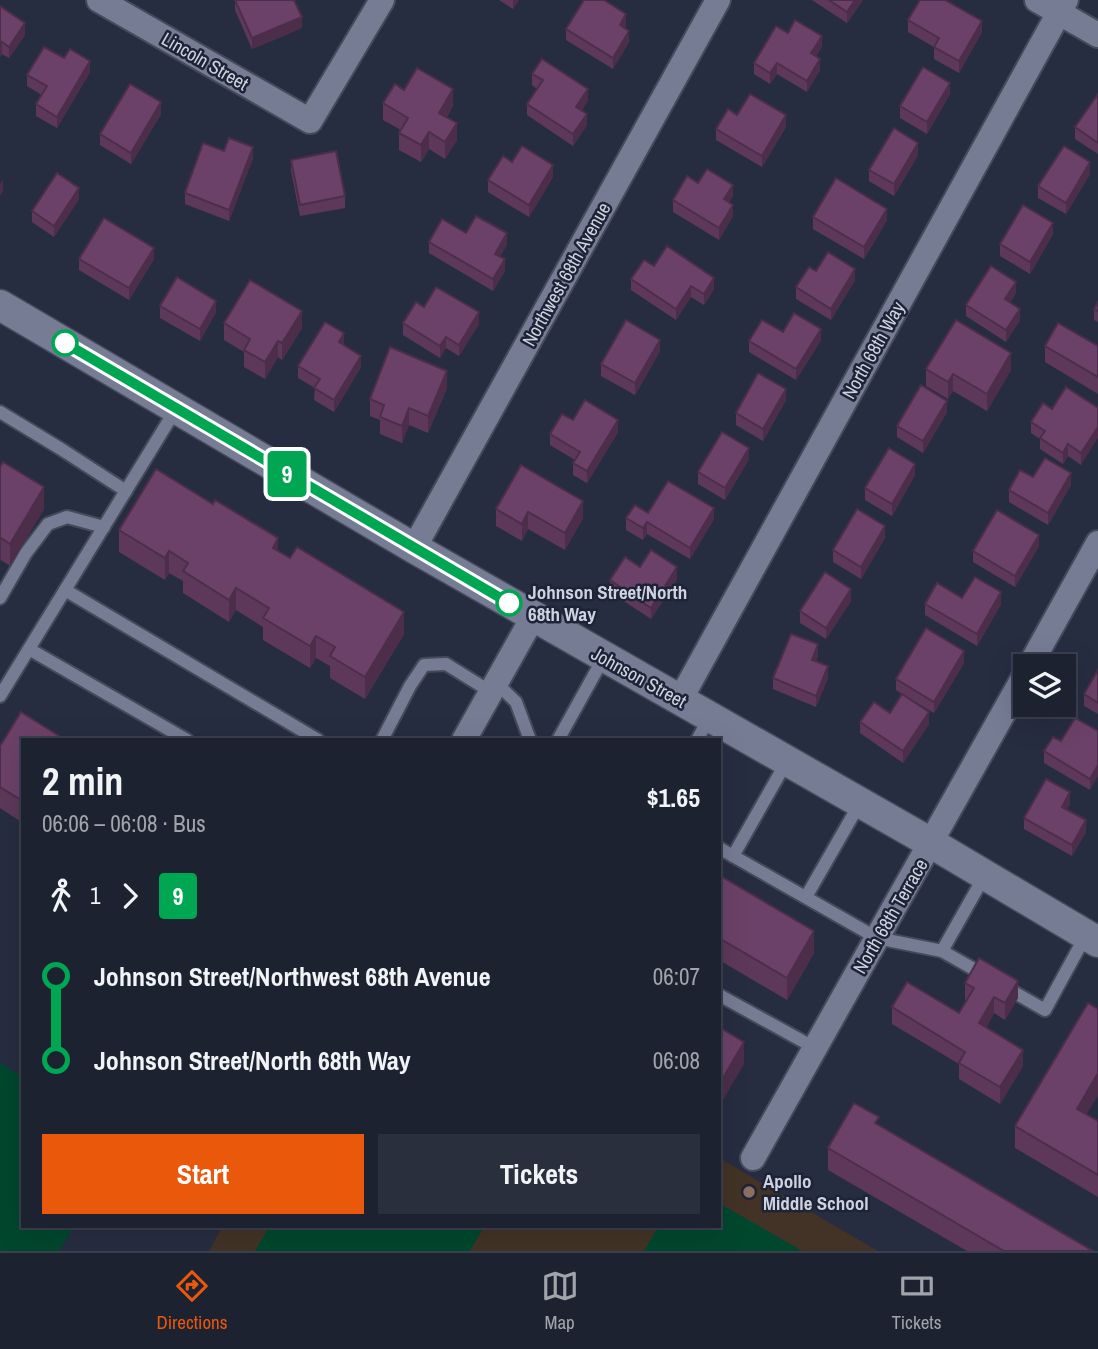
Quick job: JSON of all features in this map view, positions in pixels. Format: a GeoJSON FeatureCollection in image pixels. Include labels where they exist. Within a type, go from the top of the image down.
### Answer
{"type":"FeatureCollection","features":[{"type":"Feature","properties":{"kind":"street","name":"Lincoln Street"},"geometry":{"type":"LineString","coordinates":[[99,0],[310,121],[382,0]]}},
{"type":"Feature","properties":{"kind":"street","name":"Northwest 68th Avenue"},"geometry":{"type":"LineString","coordinates":[[414,548],[718,0]]}},
{"type":"Feature","properties":{"kind":"street"},"geometry":{"type":"LineString","coordinates":[[1037,0],[1063,6],[1098,35]]}},
{"type":"Feature","properties":{"kind":"street","name":"North 68th Way"},"geometry":{"type":"LineString","coordinates":[[680,700],[1063,6]]}},
{"type":"Feature","properties":{"kind":"street","name":"Johnson Street"},"geometry":{"type":"LineString","coordinates":[[0,304],[414,548],[680,700],[704,728],[787,761],[1092,938]]}},
{"type":"Feature","properties":{"kind":"street"},"geometry":{"type":"LineString","coordinates":[[1036,654],[1098,542]]}},
{"type":"Feature","properties":{"kind":"street"},"geometry":{"type":"LineString","coordinates":[[465,738],[533,617]]}},
{"type":"Feature","properties":{"kind":"street","name":"North 68th Terrace"},"geometry":{"type":"LineString","coordinates":[[753,1158],[1013,696]]}},
{"type":"Feature","properties":{"kind":"lane"},"geometry":{"type":"LineString","coordinates":[[0,696],[176,409]]}},
{"type":"Feature","properties":{"kind":"lane"},"geometry":{"type":"LineString","coordinates":[[0,412],[126,491]]}},
{"type":"Feature","properties":{"kind":"lane"},"geometry":{"type":"LineString","coordinates":[[0,598],[26,553],[48,524],[67,517],[104,527]]}},
{"type":"Feature","properties":{"kind":"lane"},"geometry":{"type":"LineString","coordinates":[[65,590],[315,738]]}},
{"type":"Feature","properties":{"kind":"lane"},"geometry":{"type":"LineString","coordinates":[[29,649],[184,738]]}},
{"type":"Feature","properties":{"kind":"lane"},"geometry":{"type":"LineString","coordinates":[[559,738],[604,657]]}},
{"type":"Feature","properties":{"kind":"lane"},"geometry":{"type":"LineString","coordinates":[[383,738],[410,686],[425,665],[446,664],[516,702],[529,738]]}},
{"type":"Feature","properties":{"kind":"lane"},"geometry":{"type":"LineString","coordinates":[[733,856],[787,761]]}},
{"type":"Feature","properties":{"kind":"lane"},"geometry":{"type":"LineString","coordinates":[[806,897],[860,803]]}},
{"type":"Feature","properties":{"kind":"lane"},"geometry":{"type":"LineString","coordinates":[[721,849],[877,938],[942,951],[1045,1010],[1092,938]]}},
{"type":"Feature","properties":{"kind":"lane"},"geometry":{"type":"LineString","coordinates":[[942,951],[985,875]]}},
{"type":"Feature","properties":{"kind":"lane"},"geometry":{"type":"LineString","coordinates":[[721,996],[815,1048]]}},
{"type":"Feature","properties":{"kind":"shaded area","name":"Apollo Middle School"},"geometry":{"type":"Polygon","coordinates":[[[721,1159],[878,1251],[209,1251],[221,1228],[721,1228],[721,1159]]]}},
{"type":"Feature","properties":{"kind":"green space"},"geometry":{"type":"Polygon","coordinates":[[[0,1063],[21,1076],[21,1228],[73,1228],[59,1251],[0,1251],[0,1063]]]}},
{"type":"Feature","properties":{"kind":"green space"},"geometry":{"type":"Polygon","coordinates":[[[721,1204],[802,1251],[644,1251],[657,1228],[721,1228],[721,1204]]]}},
{"type":"Feature","properties":{"kind":"green space"},"geometry":{"type":"Polygon","coordinates":[[[268,1228],[483,1228],[470,1251],[255,1251],[268,1228]]]}},
{"type":"Feature","properties":{"kind":"building"},"geometry":{"type":"Polygon","coordinates":[[[235,0],[294,0],[302,17],[252,38],[235,0]]]}},
{"type":"Feature","properties":{"kind":"building"},"geometry":{"type":"Polygon","coordinates":[[[584,0],[604,0],[626,14],[620,25],[629,31],[613,58],[566,29],[584,0]]]}},
{"type":"Feature","properties":{"kind":"building"},"geometry":{"type":"Polygon","coordinates":[[[829,0],[855,0],[847,12],[829,0]]]}},
{"type":"Feature","properties":{"kind":"building"},"geometry":{"type":"Polygon","coordinates":[[[920,0],[945,0],[982,21],[959,61],[934,47],[939,38],[908,20],[920,0]]]}},
{"type":"Feature","properties":{"kind":"building"},"geometry":{"type":"Polygon","coordinates":[[[0,6],[25,23],[9,47],[2,42],[0,45],[0,6]]]}},
{"type":"Feature","properties":{"kind":"building"},"geometry":{"type":"Polygon","coordinates":[[[795,20],[822,36],[811,53],[820,59],[807,81],[777,63],[770,73],[754,63],[776,26],[788,33],[795,20]]]}},
{"type":"Feature","properties":{"kind":"building"},"geometry":{"type":"Polygon","coordinates":[[[44,47],[64,58],[70,49],[90,61],[57,117],[36,104],[47,86],[27,75],[44,47]]]}},
{"type":"Feature","properties":{"kind":"building"},"geometry":{"type":"Polygon","coordinates":[[[542,59],[588,89],[576,107],[587,114],[573,134],[527,104],[543,80],[532,74],[542,59]]]}},
{"type":"Feature","properties":{"kind":"building"},"geometry":{"type":"Polygon","coordinates":[[[923,67],[950,83],[927,122],[900,106],[923,67]]]}},
{"type":"Feature","properties":{"kind":"building"},"geometry":{"type":"Polygon","coordinates":[[[417,68],[453,89],[439,113],[457,123],[445,142],[429,132],[421,145],[399,133],[408,118],[383,103],[395,84],[404,90],[417,68]]]}},
{"type":"Feature","properties":{"kind":"building"},"geometry":{"type":"Polygon","coordinates":[[[130,84],[161,102],[131,153],[100,134],[130,84]]]}},
{"type":"Feature","properties":{"kind":"building"},"geometry":{"type":"Polygon","coordinates":[[[750,94],[786,115],[762,156],[716,129],[728,109],[737,115],[750,94]]]}},
{"type":"Feature","properties":{"kind":"building"},"geometry":{"type":"Polygon","coordinates":[[[1098,94],[1098,143],[1075,127],[1098,94]]]}},
{"type":"Feature","properties":{"kind":"building"},"geometry":{"type":"Polygon","coordinates":[[[894,128],[918,143],[894,184],[869,170],[894,128]]]}},
{"type":"Feature","properties":{"kind":"building"},"geometry":{"type":"Polygon","coordinates":[[[229,138],[253,147],[229,210],[185,193],[203,143],[224,151],[229,138]]]}},
{"type":"Feature","properties":{"kind":"building"},"geometry":{"type":"Polygon","coordinates":[[[522,146],[553,165],[529,205],[488,180],[503,156],[512,162],[522,146]]]}},
{"type":"Feature","properties":{"kind":"building"},"geometry":{"type":"Polygon","coordinates":[[[1064,146],[1090,162],[1066,203],[1038,186],[1064,146]]]}},
{"type":"Feature","properties":{"kind":"building"},"geometry":{"type":"Polygon","coordinates":[[[336,151],[345,196],[300,205],[291,160],[336,151]]]}},
{"type":"Feature","properties":{"kind":"building"},"geometry":{"type":"Polygon","coordinates":[[[707,169],[733,185],[724,199],[733,205],[719,228],[673,200],[687,176],[698,183],[707,169]]]}},
{"type":"Feature","properties":{"kind":"building"},"geometry":{"type":"Polygon","coordinates":[[[57,173],[79,188],[54,226],[32,211],[57,173]]]}},
{"type":"Feature","properties":{"kind":"building"},"geometry":{"type":"Polygon","coordinates":[[[836,178],[887,209],[864,247],[813,217],[836,178]]]}},
{"type":"Feature","properties":{"kind":"building"},"geometry":{"type":"Polygon","coordinates":[[[1023,205],[1053,223],[1030,262],[1000,244],[1023,205]]]}},
{"type":"Feature","properties":{"kind":"building"},"geometry":{"type":"Polygon","coordinates":[[[476,216],[507,233],[495,254],[505,259],[493,279],[429,242],[442,219],[466,233],[476,216]]]}},
{"type":"Feature","properties":{"kind":"building"},"geometry":{"type":"Polygon","coordinates":[[[104,218],[154,248],[129,288],[79,259],[104,218]]]}},
{"type":"Feature","properties":{"kind":"building"},"geometry":{"type":"Polygon","coordinates":[[[667,246],[714,278],[704,294],[691,286],[676,309],[631,279],[644,260],[654,266],[667,246]]]}},
{"type":"Feature","properties":{"kind":"building"},"geometry":{"type":"Polygon","coordinates":[[[828,252],[855,269],[831,309],[796,287],[809,267],[816,271],[828,252]]]}},
{"type":"Feature","properties":{"kind":"building"},"geometry":{"type":"Polygon","coordinates":[[[991,266],[1016,282],[1005,299],[1020,309],[1006,330],[966,305],[991,266]]]}},
{"type":"Feature","properties":{"kind":"building"},"geometry":{"type":"Polygon","coordinates":[[[177,277],[216,301],[200,329],[160,306],[177,277]]]}},
{"type":"Feature","properties":{"kind":"building"},"geometry":{"type":"Polygon","coordinates":[[[250,280],[302,311],[282,343],[278,341],[265,362],[244,350],[250,339],[224,323],[250,280]]]}},
{"type":"Feature","properties":{"kind":"building"},"geometry":{"type":"Polygon","coordinates":[[[436,287],[479,312],[459,345],[446,337],[440,346],[403,323],[416,302],[424,307],[436,287]]]}},
{"type":"Feature","properties":{"kind":"building"},"geometry":{"type":"Polygon","coordinates":[[[794,313],[821,329],[796,369],[749,341],[762,320],[783,332],[794,313]]]}},
{"type":"Feature","properties":{"kind":"building"},"geometry":{"type":"Polygon","coordinates":[[[626,320],[660,340],[635,383],[601,364],[626,320]]]}},
{"type":"Feature","properties":{"kind":"building"},"geometry":{"type":"Polygon","coordinates":[[[956,320],[1011,353],[987,394],[953,374],[948,382],[926,369],[956,320]]]}},
{"type":"Feature","properties":{"kind":"building"},"geometry":{"type":"Polygon","coordinates":[[[325,322],[344,333],[339,342],[361,356],[334,400],[314,388],[320,379],[298,366],[325,322]]]}},
{"type":"Feature","properties":{"kind":"building"},"geometry":{"type":"Polygon","coordinates":[[[1058,323],[1098,346],[1098,377],[1045,346],[1058,323]]]}},
{"type":"Feature","properties":{"kind":"building"},"geometry":{"type":"Polygon","coordinates":[[[390,347],[447,371],[428,416],[409,408],[402,426],[380,417],[384,405],[370,399],[390,347]]]}},
{"type":"Feature","properties":{"kind":"building"},"geometry":{"type":"Polygon","coordinates":[[[758,373],[786,389],[763,429],[736,413],[758,373]]]}},
{"type":"Feature","properties":{"kind":"building"},"geometry":{"type":"Polygon","coordinates":[[[921,385],[947,401],[923,441],[897,426],[921,385]]]}},
{"type":"Feature","properties":{"kind":"building"},"geometry":{"type":"Polygon","coordinates":[[[1066,387],[1098,408],[1098,427],[1081,453],[1068,444],[1063,453],[1040,438],[1045,431],[1031,422],[1043,403],[1052,409],[1066,387]]]}},
{"type":"Feature","properties":{"kind":"building"},"geometry":{"type":"Polygon","coordinates":[[[585,400],[618,420],[587,471],[573,463],[580,452],[550,434],[562,414],[573,420],[585,400]]]}},
{"type":"Feature","properties":{"kind":"building"},"geometry":{"type":"Polygon","coordinates":[[[722,432],[749,448],[725,488],[698,472],[722,432]]]}},
{"type":"Feature","properties":{"kind":"building"},"geometry":{"type":"Polygon","coordinates":[[[889,448],[915,464],[892,504],[865,488],[889,448]]]}},
{"type":"Feature","properties":{"kind":"building"},"geometry":{"type":"Polygon","coordinates":[[[1045,458],[1071,473],[1048,513],[1009,490],[1020,470],[1033,477],[1045,458]]]}},
{"type":"Feature","properties":{"kind":"building"},"geometry":{"type":"Polygon","coordinates":[[[3,462],[44,487],[10,544],[1,538],[0,540],[0,467],[3,462]]]}},
{"type":"Feature","properties":{"kind":"building"},"geometry":{"type":"Polygon","coordinates":[[[521,465],[583,501],[565,533],[528,512],[522,524],[496,509],[521,465]]]}},
{"type":"Feature","properties":{"kind":"building"},"geometry":{"type":"Polygon","coordinates":[[[156,469],[213,504],[215,500],[278,538],[273,548],[290,558],[297,547],[404,612],[365,677],[330,656],[335,647],[316,636],[310,646],[263,618],[269,608],[236,588],[229,600],[183,571],[188,563],[169,551],[165,558],[119,530],[156,469]]]}},
{"type":"Feature","properties":{"kind":"building"},"geometry":{"type":"Polygon","coordinates":[[[668,481],[714,508],[690,548],[647,522],[643,528],[626,518],[635,505],[648,513],[668,481]]]}},
{"type":"Feature","properties":{"kind":"building"},"geometry":{"type":"Polygon","coordinates":[[[857,509],[885,526],[861,567],[833,550],[857,509]]]}},
{"type":"Feature","properties":{"kind":"building"},"geometry":{"type":"Polygon","coordinates":[[[997,510],[1039,535],[1015,576],[973,551],[997,510]]]}},
{"type":"Feature","properties":{"kind":"building"},"geometry":{"type":"Polygon","coordinates":[[[651,550],[677,567],[651,608],[610,580],[625,557],[640,567],[651,550]]]}},
{"type":"Feature","properties":{"kind":"building"},"geometry":{"type":"Polygon","coordinates":[[[825,572],[851,589],[826,628],[800,611],[825,572]]]}},
{"type":"Feature","properties":{"kind":"building"},"geometry":{"type":"Polygon","coordinates":[[[975,577],[1001,592],[977,634],[925,604],[937,583],[962,598],[975,577]]]}},
{"type":"Feature","properties":{"kind":"building"},"geometry":{"type":"Polygon","coordinates":[[[926,628],[964,651],[934,702],[896,679],[926,628]]]}},
{"type":"Feature","properties":{"kind":"building"},"geometry":{"type":"Polygon","coordinates":[[[791,634],[818,644],[812,660],[828,666],[816,696],[773,678],[791,634]]]}},
{"type":"Feature","properties":{"kind":"building"},"geometry":{"type":"Polygon","coordinates":[[[1098,670],[1098,703],[1084,694],[1098,670]]]}},
{"type":"Feature","properties":{"kind":"building"},"geometry":{"type":"Polygon","coordinates":[[[902,694],[929,712],[903,751],[860,722],[874,702],[890,713],[902,694]]]}},
{"type":"Feature","properties":{"kind":"building"},"geometry":{"type":"Polygon","coordinates":[[[21,712],[61,737],[21,738],[21,800],[0,787],[0,746],[21,712]]]}},
{"type":"Feature","properties":{"kind":"building"},"geometry":{"type":"Polygon","coordinates":[[[1075,718],[1098,731],[1098,765],[1090,779],[1044,751],[1053,737],[1061,741],[1075,718]]]}},
{"type":"Feature","properties":{"kind":"building"},"geometry":{"type":"Polygon","coordinates":[[[1046,779],[1070,792],[1062,807],[1086,820],[1072,845],[1024,818],[1046,779]]]}},
{"type":"Feature","properties":{"kind":"building"},"geometry":{"type":"Polygon","coordinates":[[[721,876],[814,931],[787,978],[721,939],[721,876]]]}},
{"type":"Feature","properties":{"kind":"building"},"geometry":{"type":"Polygon","coordinates":[[[979,958],[1018,981],[1005,1003],[994,997],[979,1023],[1023,1050],[1000,1087],[959,1063],[965,1052],[892,1007],[907,982],[959,1013],[974,988],[965,983],[979,958]]]}},
{"type":"Feature","properties":{"kind":"building"},"geometry":{"type":"Polygon","coordinates":[[[1088,1003],[1098,1009],[1098,1073],[1077,1109],[1098,1121],[1098,1175],[1015,1126],[1088,1003]]]}},
{"type":"Feature","properties":{"kind":"building"},"geometry":{"type":"Polygon","coordinates":[[[721,1028],[744,1042],[721,1082],[721,1028]]]}},
{"type":"Feature","properties":{"kind":"building"},"geometry":{"type":"Polygon","coordinates":[[[854,1103],[879,1117],[875,1123],[1093,1251],[1004,1251],[828,1148],[854,1103]]]}},
{"type":"Feature","properties":{"kind":"bus line","name":"9"},"geometry":{"type":"LineString","coordinates":[[65,343],[509,603]]}},
{"type":"Feature","properties":{"kind":"place","name":"Johnson Street/North 68th Way"},"geometry":{"type":"Point","coordinates":[509,603]}},
{"type":"Feature","properties":{"kind":"place","name":"Apollo Middle School"},"geometry":{"type":"Point","coordinates":[749,1192]}}]}
